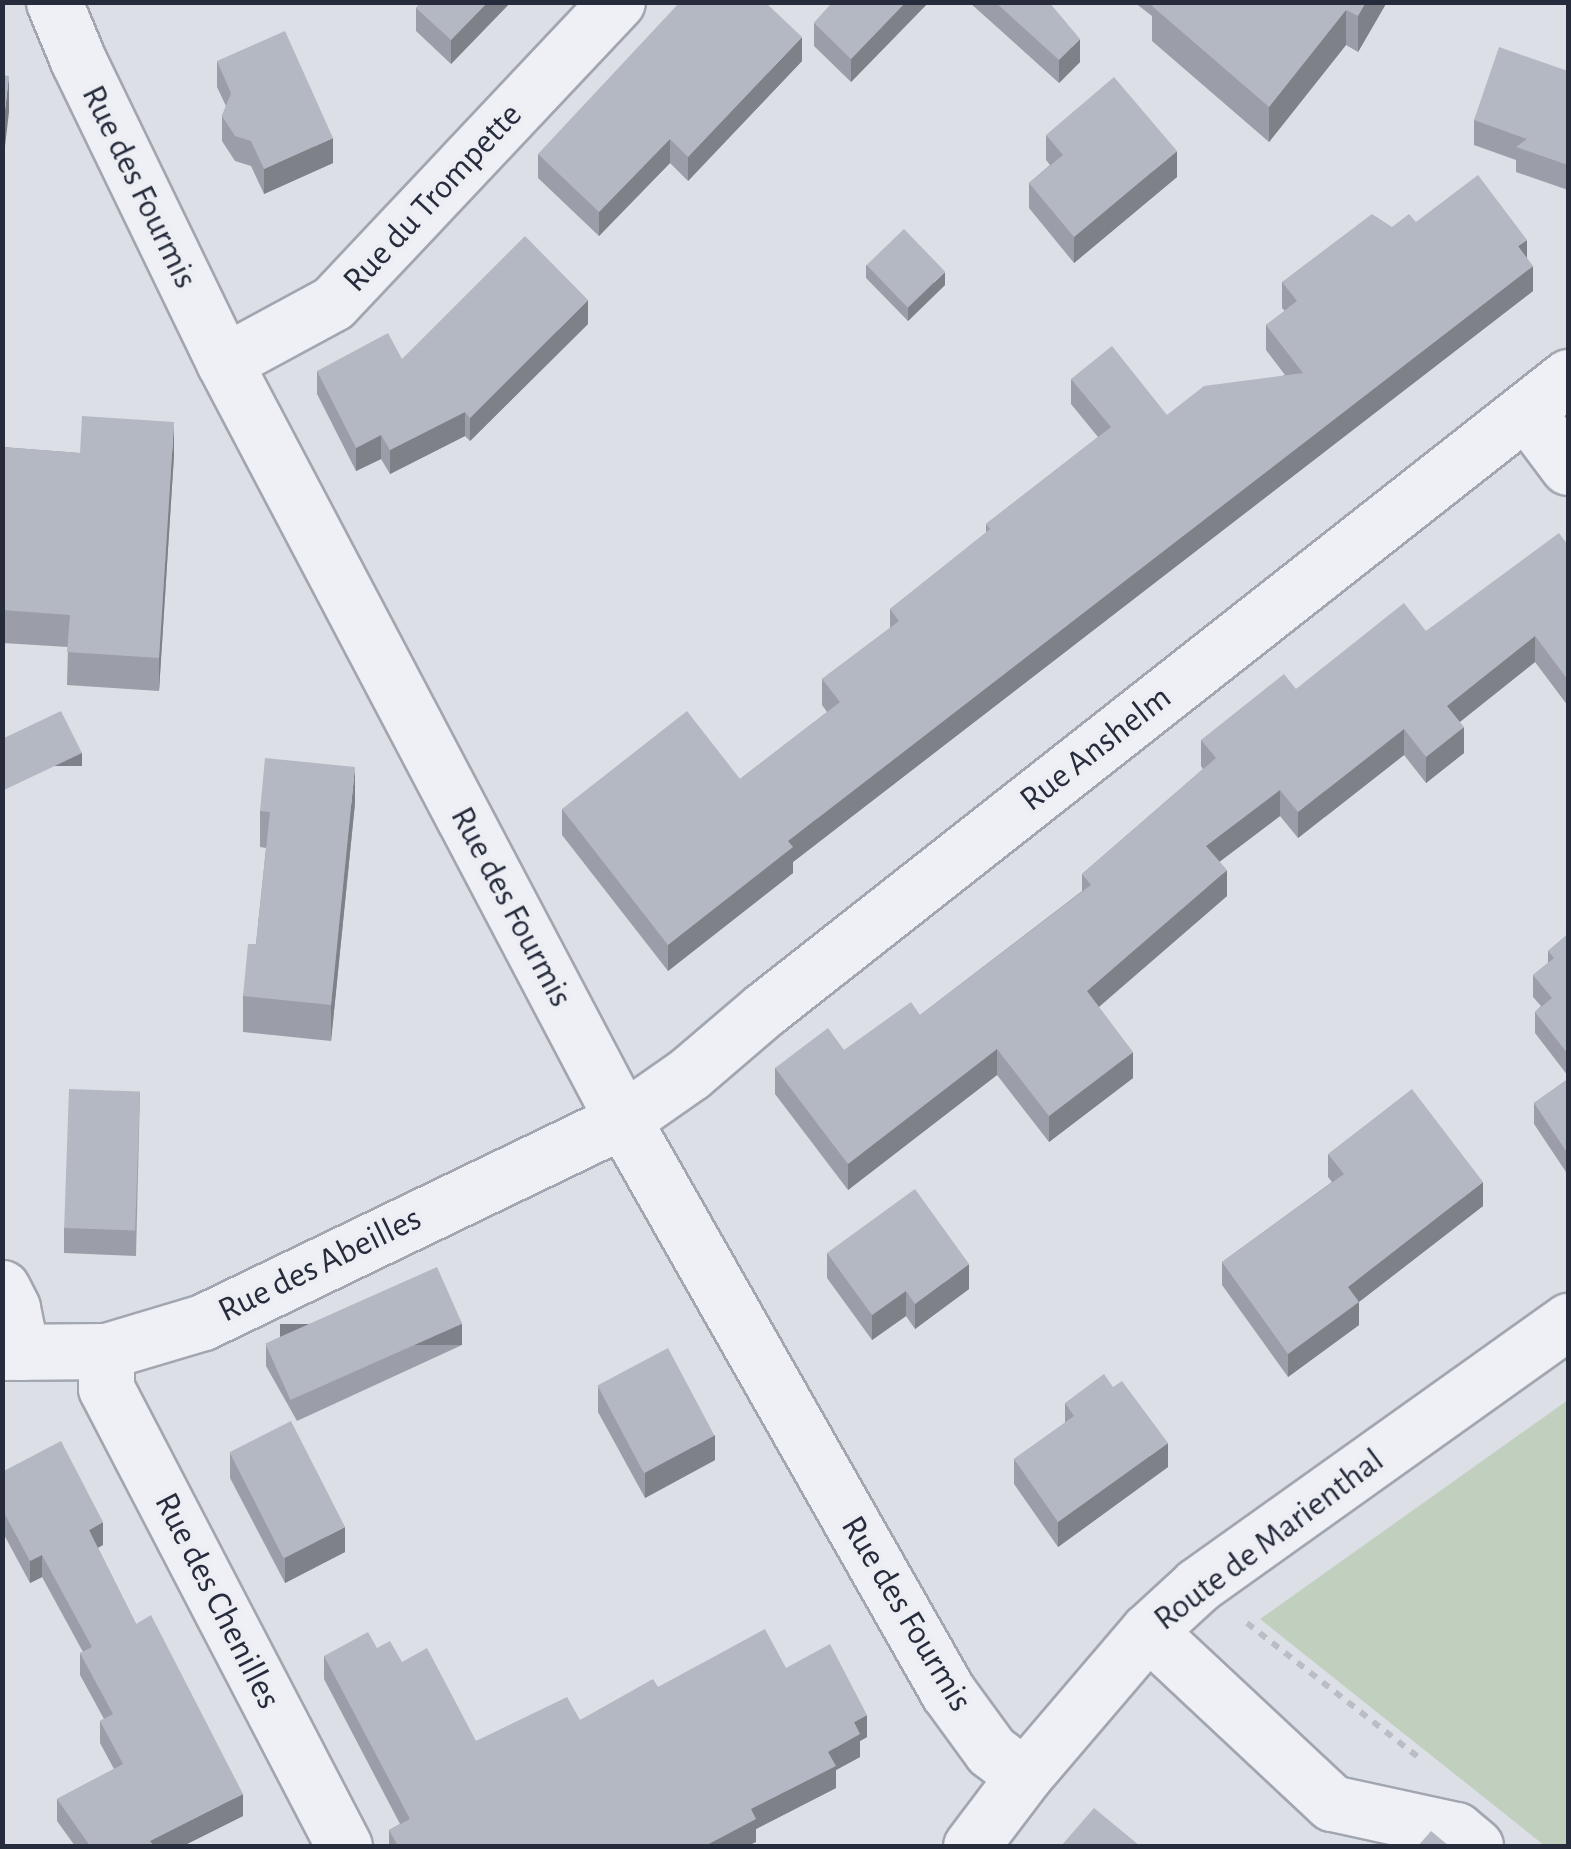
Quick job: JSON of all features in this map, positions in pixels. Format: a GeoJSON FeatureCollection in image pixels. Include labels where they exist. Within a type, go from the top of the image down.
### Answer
{"type":"FeatureCollection","features":[{"type":"Feature","properties":{"kind":"street","name":"Rue des Fourmis"},"geometry":{"type":"LineString","coordinates":[[54,2],[78,60],[224,362],[622,1120],[948,1692],[992,1751],[1024,1776]]}},
{"type":"Feature","properties":{"kind":"street","name":"Rue du Trompette"},"geometry":{"type":"LineString","coordinates":[[224,362],[334,303],[617,2]]}},
{"type":"Feature","properties":{"kind":"street","name":"Rue Anshelm"},"geometry":{"type":"LineString","coordinates":[[622,1120],[690,1074],[765,1009],[1568,376]]}},
{"type":"Feature","properties":{"kind":"street"},"geometry":{"type":"LineString","coordinates":[[1526,410],[1568,467]]}},
{"type":"Feature","properties":{"kind":"street","name":"Rue des Abeilles"},"geometry":{"type":"LineString","coordinates":[[12,1352],[106,1351],[203,1322],[622,1120]]}},
{"type":"Feature","properties":{"kind":"street"},"geometry":{"type":"LineString","coordinates":[[2,1288],[12,1352]]}},
{"type":"Feature","properties":{"kind":"street","name":"Route de Marienthal"},"geometry":{"type":"LineString","coordinates":[[971,1846],[1024,1776],[1148,1631],[1198,1585],[1568,1322]]}},
{"type":"Feature","properties":{"kind":"street","name":"Rue des Chenilles"},"geometry":{"type":"LineString","coordinates":[[106,1351],[106,1388],[344,1846]]}},
{"type":"Feature","properties":{"kind":"street"},"geometry":{"type":"LineString","coordinates":[[1148,1631],[1332,1803],[1456,1830],[1475,1846]]}},
{"type":"Feature","properties":{"kind":"path"},"geometry":{"type":"LineString","coordinates":[[1198,1585],[1435,1769]]}},
{"type":"Feature","properties":{"kind":"green space"},"geometry":{"type":"Polygon","coordinates":[[[1568,1400],[1568,1846],[1545,1846],[1260,1619],[1568,1400]]]}},
{"type":"Feature","properties":{"kind":"building"},"geometry":{"type":"Polygon","coordinates":[[[421,2],[488,2],[451,40],[416,8],[421,2]]]}},
{"type":"Feature","properties":{"kind":"building"},"geometry":{"type":"Polygon","coordinates":[[[680,2],[765,2],[802,37],[688,157],[670,139],[599,212],[538,154],[680,2]]]}},
{"type":"Feature","properties":{"kind":"building"},"geometry":{"type":"Polygon","coordinates":[[[833,2],[906,2],[851,59],[814,23],[833,2]]]}},
{"type":"Feature","properties":{"kind":"building"},"geometry":{"type":"Polygon","coordinates":[[[995,2],[1049,2],[1080,39],[1059,60],[995,2]]]}},
{"type":"Feature","properties":{"kind":"building"},"geometry":{"type":"Polygon","coordinates":[[[1155,2],[1366,2],[1358,16],[1346,10],[1269,107],[1152,6],[1155,2]]]}},
{"type":"Feature","properties":{"kind":"building"},"geometry":{"type":"Polygon","coordinates":[[[285,31],[333,138],[264,169],[251,141],[235,136],[222,116],[231,93],[217,61],[285,31]]]}},
{"type":"Feature","properties":{"kind":"building"},"geometry":{"type":"Polygon","coordinates":[[[1499,47],[1568,71],[1568,165],[1516,147],[1527,139],[1474,120],[1499,47]]]}},
{"type":"Feature","properties":{"kind":"building"},"geometry":{"type":"Polygon","coordinates":[[[2,75],[9,76],[2,136],[2,75]]]}},
{"type":"Feature","properties":{"kind":"building"},"geometry":{"type":"Polygon","coordinates":[[[1114,77],[1177,151],[1074,237],[1029,183],[1063,155],[1046,135],[1114,77]]]}},
{"type":"Feature","properties":{"kind":"building"},"geometry":{"type":"Polygon","coordinates":[[[1478,175],[1527,240],[1518,246],[1533,266],[788,841],[793,847],[668,945],[562,809],[687,711],[740,779],[840,702],[822,679],[899,621],[890,609],[990,529],[986,524],[1111,427],[1071,379],[1112,346],[1167,415],[1204,386],[1303,373],[1266,325],[1297,301],[1282,282],[1372,214],[1392,227],[1409,214],[1416,222],[1478,175]]]}},
{"type":"Feature","properties":{"kind":"building"},"geometry":{"type":"Polygon","coordinates":[[[904,229],[945,271],[908,308],[867,265],[904,229]]]}},
{"type":"Feature","properties":{"kind":"building"},"geometry":{"type":"Polygon","coordinates":[[[525,236],[588,300],[470,418],[465,412],[390,450],[381,435],[356,448],[317,371],[388,333],[402,359],[525,236]]]}},
{"type":"Feature","properties":{"kind":"building"},"geometry":{"type":"Polygon","coordinates":[[[82,416],[174,422],[159,658],[67,652],[70,615],[2,610],[2,447],[80,453],[82,416]]]}},
{"type":"Feature","properties":{"kind":"building"},"geometry":{"type":"Polygon","coordinates":[[[1559,533],[1568,545],[1568,680],[1535,636],[1447,706],[1464,727],[1426,757],[1404,729],[1298,812],[1280,790],[1206,846],[1227,870],[1087,991],[1133,1052],[1049,1116],[997,1049],[848,1164],[775,1068],[828,1028],[844,1050],[911,1002],[920,1015],[1091,885],[1082,874],[1216,758],[1201,740],[1284,674],[1296,689],[1404,603],[1426,631],[1559,533]]]}},
{"type":"Feature","properties":{"kind":"building"},"geometry":{"type":"Polygon","coordinates":[[[61,711],[82,753],[2,791],[2,739],[61,711]]]}},
{"type":"Feature","properties":{"kind":"building"},"geometry":{"type":"Polygon","coordinates":[[[265,758],[355,767],[331,1005],[243,996],[248,944],[256,944],[270,812],[260,811],[265,758]]]}},
{"type":"Feature","properties":{"kind":"building"},"geometry":{"type":"Polygon","coordinates":[[[1568,934],[1568,1054],[1535,1012],[1552,998],[1533,975],[1554,958],[1548,951],[1568,934]]]}},
{"type":"Feature","properties":{"kind":"building"},"geometry":{"type":"Polygon","coordinates":[[[1568,1079],[1568,1154],[1534,1103],[1568,1079]]]}},
{"type":"Feature","properties":{"kind":"building"},"geometry":{"type":"Polygon","coordinates":[[[69,1089],[140,1091],[135,1230],[64,1228],[69,1089]]]}},
{"type":"Feature","properties":{"kind":"building"},"geometry":{"type":"Polygon","coordinates":[[[1412,1089],[1483,1182],[1348,1287],[1359,1302],[1288,1354],[1222,1262],[1344,1174],[1328,1154],[1412,1089]]]}},
{"type":"Feature","properties":{"kind":"building"},"geometry":{"type":"Polygon","coordinates":[[[915,1189],[969,1264],[915,1304],[906,1291],[872,1315],[827,1253],[915,1189]]]}},
{"type":"Feature","properties":{"kind":"building"},"geometry":{"type":"Polygon","coordinates":[[[437,1267],[462,1324],[290,1400],[265,1343],[437,1267]]]}},
{"type":"Feature","properties":{"kind":"building"},"geometry":{"type":"Polygon","coordinates":[[[668,1348],[714,1435],[644,1473],[597,1386],[668,1348]]]}},
{"type":"Feature","properties":{"kind":"building"},"geometry":{"type":"Polygon","coordinates":[[[1104,1374],[1113,1387],[1122,1381],[1168,1443],[1058,1522],[1014,1459],[1074,1416],[1065,1403],[1104,1374]]]}},
{"type":"Feature","properties":{"kind":"building"},"geometry":{"type":"Polygon","coordinates":[[[291,1421],[345,1527],[284,1558],[230,1452],[291,1421]]]}},
{"type":"Feature","properties":{"kind":"building"},"geometry":{"type":"Polygon","coordinates":[[[61,1441],[103,1522],[89,1530],[136,1624],[151,1615],[243,1794],[150,1841],[154,1846],[90,1846],[57,1799],[123,1764],[100,1721],[113,1714],[80,1653],[92,1647],[42,1555],[30,1561],[2,1509],[2,1472],[61,1441]]]}},
{"type":"Feature","properties":{"kind":"building"},"geometry":{"type":"Polygon","coordinates":[[[765,1629],[786,1668],[830,1644],[867,1715],[854,1722],[860,1734],[828,1752],[836,1766],[751,1809],[756,1819],[705,1846],[398,1846],[389,1830],[410,1819],[324,1656],[368,1632],[377,1648],[390,1641],[402,1662],[427,1648],[476,1741],[567,1697],[580,1720],[653,1679],[658,1687],[765,1629]]]}},
{"type":"Feature","properties":{"kind":"building"},"geometry":{"type":"Polygon","coordinates":[[[1094,1808],[1140,1846],[1061,1846],[1094,1808]]]}},
{"type":"Feature","properties":{"kind":"building"},"geometry":{"type":"Polygon","coordinates":[[[1431,1831],[1449,1846],[1418,1846],[1431,1831]]]}}]}
